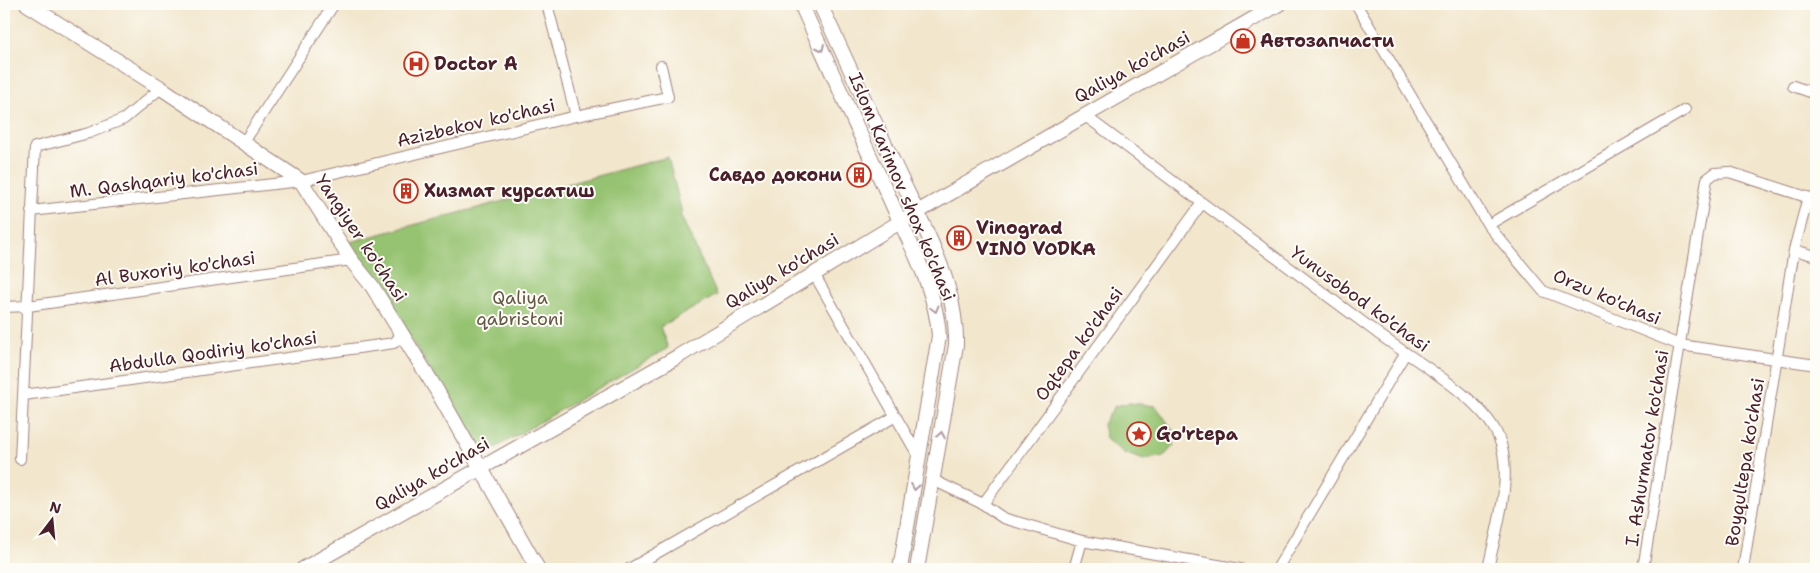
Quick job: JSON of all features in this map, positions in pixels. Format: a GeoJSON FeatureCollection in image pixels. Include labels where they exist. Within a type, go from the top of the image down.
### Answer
{"type":"FeatureCollection","features":[{"type":"Feature","properties":{"kind":"main road","name":"Yangiyer ko'chasi"},"geometry":{"type":"LineString","coordinates":[[27,4],[161,88],[301,181],[351,260],[372,286],[402,334],[481,467],[538,569]]}},
{"type":"Feature","properties":{"kind":"main road","name":"Islom Karimov shox ko'chasi"},"geometry":{"type":"LineString","coordinates":[[800,4],[928,286],[938,322],[939,336],[900,569]]}},
{"type":"Feature","properties":{"kind":"main road","name":"Islom Karimov shox ko'chasi"},"geometry":{"type":"LineString","coordinates":[[820,4],[917,213],[948,285],[954,309],[956,345],[917,569]]}},
{"type":"Feature","properties":{"kind":"main road","name":"Qaliya ko'chasi"},"geometry":{"type":"LineString","coordinates":[[303,569],[676,357],[900,222],[1279,4]]}},
{"type":"Feature","properties":{"kind":"street"},"geometry":{"type":"LineString","coordinates":[[244,142],[334,4]]}},
{"type":"Feature","properties":{"kind":"street","name":"Azizbekov ko'chasi"},"geometry":{"type":"LineString","coordinates":[[301,181],[576,116],[547,4]]}},
{"type":"Feature","properties":{"kind":"street","name":"Orzu ko'chasi"},"geometry":{"type":"LineString","coordinates":[[1356,4],[1488,225],[1543,291],[1680,346],[1816,365]]}},
{"type":"Feature","properties":{"kind":"street"},"geometry":{"type":"LineString","coordinates":[[576,116],[668,97],[662,66]]}},
{"type":"Feature","properties":{"kind":"street"},"geometry":{"type":"LineString","coordinates":[[1793,86],[1816,94]]}},
{"type":"Feature","properties":{"kind":"street"},"geometry":{"type":"LineString","coordinates":[[20,459],[35,147],[88,132],[124,119],[161,88]]}},
{"type":"Feature","properties":{"kind":"street"},"geometry":{"type":"LineString","coordinates":[[1488,225],[1685,110]]}},
{"type":"Feature","properties":{"kind":"street","name":"Yunusobod ko'chasi"},"geometry":{"type":"LineString","coordinates":[[1084,115],[1405,354],[1478,405],[1486,414],[1498,435],[1505,460],[1506,473],[1488,569]]}},
{"type":"Feature","properties":{"kind":"street","name":"I. Ashurmatov ko'chasi"},"geometry":{"type":"LineString","coordinates":[[1644,569],[1707,179],[1715,173],[1728,172],[1812,198]]}},
{"type":"Feature","properties":{"kind":"street","name":"M. Qashqariy ko'chasi"},"geometry":{"type":"LineString","coordinates":[[31,212],[301,181]]}},
{"type":"Feature","properties":{"kind":"street","name":"Boyqultepa ko'chasi"},"geometry":{"type":"LineString","coordinates":[[1743,569],[1778,360],[1794,250],[1812,198]]}},
{"type":"Feature","properties":{"kind":"street","name":"Oqtepa ko'chasi"},"geometry":{"type":"LineString","coordinates":[[983,504],[1202,203]]}},
{"type":"Feature","properties":{"kind":"street"},"geometry":{"type":"LineString","coordinates":[[1794,250],[1816,256]]}},
{"type":"Feature","properties":{"kind":"street","name":"Al Buxoriy ko'chasi"},"geometry":{"type":"LineString","coordinates":[[4,307],[28,306],[351,260]]}},
{"type":"Feature","properties":{"kind":"street"},"geometry":{"type":"LineString","coordinates":[[814,274],[920,457]]}},
{"type":"Feature","properties":{"kind":"street","name":"Abdulla Qodiriy ko'chasi"},"geometry":{"type":"LineString","coordinates":[[24,395],[394,343],[402,334]]}},
{"type":"Feature","properties":{"kind":"street"},"geometry":{"type":"LineString","coordinates":[[1277,569],[1405,354]]}},
{"type":"Feature","properties":{"kind":"street"},"geometry":{"type":"LineString","coordinates":[[629,569],[896,416]]}},
{"type":"Feature","properties":{"kind":"street"},"geometry":{"type":"LineString","coordinates":[[933,480],[983,504],[1003,518],[1082,541],[1240,569]]}},
{"type":"Feature","properties":{"kind":"street"},"geometry":{"type":"LineString","coordinates":[[1074,569],[1082,541]]}},
{"type":"Feature","properties":{"kind":"green space","name":"Qaliya qabristoni"},"geometry":{"type":"Polygon","coordinates":[[[668,157],[682,213],[680,214],[717,295],[660,327],[668,348],[483,455],[350,242],[668,157]]]}},
{"type":"Feature","properties":{"kind":"green space","name":"Go'rtepa"},"geometry":{"type":"Polygon","coordinates":[[[1130,403],[1156,406],[1172,429],[1174,445],[1164,456],[1144,460],[1124,453],[1106,439],[1103,424],[1115,406],[1130,403]]]}},
{"type":"Feature","properties":{"kind":"place","name":"Автозапчасти"},"geometry":{"type":"Point","coordinates":[1243,41]}},
{"type":"Feature","properties":{"kind":"place","name":"Doctor A"},"geometry":{"type":"Point","coordinates":[416,64]}},
{"type":"Feature","properties":{"kind":"place","name":"Савдо докони"},"geometry":{"type":"Point","coordinates":[859,175]}},
{"type":"Feature","properties":{"kind":"place","name":"Хизмат курсатиш"},"geometry":{"type":"Point","coordinates":[406,191]}},
{"type":"Feature","properties":{"kind":"place","name":"Vinograd VINO VODKA"},"geometry":{"type":"Point","coordinates":[959,238]}},
{"type":"Feature","properties":{"kind":"place","name":"Go'rtepa"},"geometry":{"type":"Point","coordinates":[1139,434]}}]}
